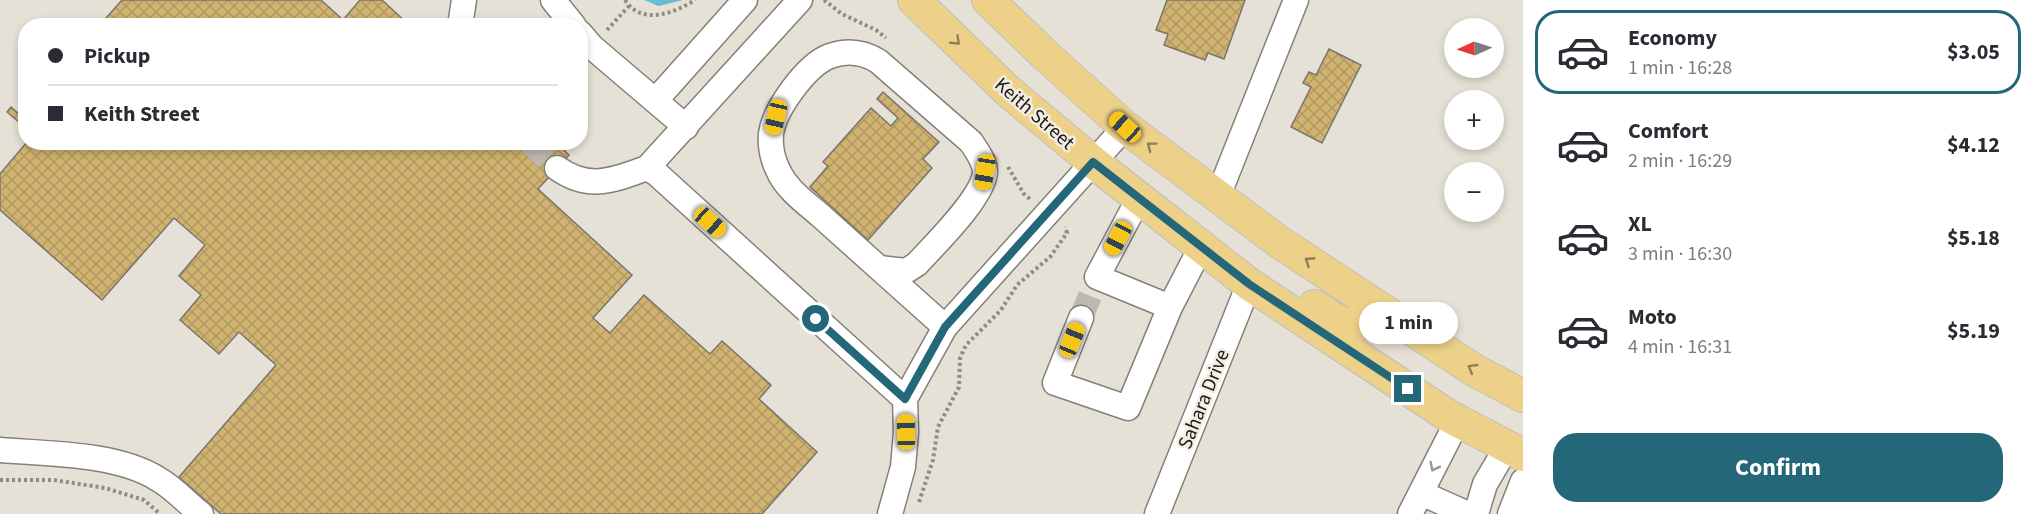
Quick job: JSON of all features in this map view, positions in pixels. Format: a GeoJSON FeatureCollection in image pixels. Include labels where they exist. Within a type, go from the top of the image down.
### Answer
{"type":"FeatureCollection","features":[{"type":"Feature","properties":{"kind":"main road","name":"Keith Street"},"geometry":{"type":"LineString","coordinates":[[914,0],[1008,91],[1093,162],[1249,284],[1458,420],[1515,451]]}},
{"type":"Feature","properties":{"kind":"main road"},"geometry":{"type":"LineString","coordinates":[[967,0],[997,9],[1125,127],[1279,242],[1474,370],[1523,396]]}},
{"type":"Feature","properties":{"kind":"main road"},"geometry":{"type":"LineString","coordinates":[[1205,250],[1271,278],[1335,320],[1352,326],[1386,312]]}},
{"type":"Feature","properties":{"kind":"street"},"geometry":{"type":"LineString","coordinates":[[461,18],[464,0]]}},
{"type":"Feature","properties":{"kind":"street"},"geometry":{"type":"LineString","coordinates":[[553,0],[568,18]]}},
{"type":"Feature","properties":{"kind":"street"},"geometry":{"type":"LineString","coordinates":[[655,101],[745,0]]}},
{"type":"Feature","properties":{"kind":"street"},"geometry":{"type":"LineString","coordinates":[[557,168],[579,180],[598,182],[613,180],[647,168],[686,128],[800,0]]}},
{"type":"Feature","properties":{"kind":"street"},"geometry":{"type":"LineString","coordinates":[[1218,196],[1296,0]]}},
{"type":"Feature","properties":{"kind":"street"},"geometry":{"type":"LineString","coordinates":[[588,42],[686,128]]}},
{"type":"Feature","properties":{"kind":"street"},"geometry":{"type":"LineString","coordinates":[[879,268],[906,271],[917,264],[975,199],[983,184],[985,172],[982,159],[971,142],[878,61],[860,52],[844,52],[828,57],[795,87],[776,117],[771,135],[778,172],[791,189],[879,268],[945,327]]}},
{"type":"Feature","properties":{"kind":"street"},"geometry":{"type":"LineString","coordinates":[[890,514],[903,467],[906,432],[905,399],[945,327],[1125,127]]}},
{"type":"Feature","properties":{"kind":"street"},"geometry":{"type":"LineString","coordinates":[[647,168],[657,174],[905,399]]}},
{"type":"Feature","properties":{"kind":"street"},"geometry":{"type":"LineString","coordinates":[[1139,198],[1095,284],[1170,307]]}},
{"type":"Feature","properties":{"kind":"street"},"geometry":{"type":"LineString","coordinates":[[1081,318],[1055,383],[1128,408],[1170,307],[1205,250]]}},
{"type":"Feature","properties":{"kind":"street","name":"Sahara Drive"},"geometry":{"type":"LineString","coordinates":[[1157,514],[1249,284]]}},
{"type":"Feature","properties":{"kind":"street"},"geometry":{"type":"LineString","coordinates":[[1458,420],[1415,503],[1468,514]]}},
{"type":"Feature","properties":{"kind":"street"},"geometry":{"type":"LineString","coordinates":[[0,450],[80,456],[138,470],[159,479],[201,514]]}},
{"type":"Feature","properties":{"kind":"street"},"geometry":{"type":"LineString","coordinates":[[1476,514],[1485,484],[1515,451]]}},
{"type":"Feature","properties":{"kind":"street"},"geometry":{"type":"LineString","coordinates":[[1510,514],[1523,481]]}},
{"type":"Feature","properties":{"kind":"path"},"geometry":{"type":"LineString","coordinates":[[625,0],[629,6],[639,12],[662,15],[672,13],[695,0]]}},
{"type":"Feature","properties":{"kind":"path"},"geometry":{"type":"LineString","coordinates":[[0,480],[54,480],[105,488],[144,500],[160,514]]}},
{"type":"Feature","properties":{"kind":"water"},"geometry":{"type":"Polygon","coordinates":[[[644,0],[683,0],[659,6],[644,0]]]}},
{"type":"Feature","properties":{"kind":"building"},"geometry":{"type":"Polygon","coordinates":[[[122,0],[321,0],[341,18],[106,18],[122,0]]]}},
{"type":"Feature","properties":{"kind":"building"},"geometry":{"type":"Polygon","coordinates":[[[360,0],[382,0],[401,18],[345,18],[360,0]]]}},
{"type":"Feature","properties":{"kind":"building"},"geometry":{"type":"Polygon","coordinates":[[[1167,0],[1245,0],[1224,59],[1208,53],[1205,60],[1164,45],[1168,34],[1156,30],[1167,0]]]}},
{"type":"Feature","properties":{"kind":"building"},"geometry":{"type":"Polygon","coordinates":[[[1329,49],[1361,65],[1322,143],[1291,127],[1311,87],[1303,83],[1309,72],[1316,75],[1329,49]]]}},
{"type":"Feature","properties":{"kind":"building"},"geometry":{"type":"Polygon","coordinates":[[[883,92],[939,142],[923,159],[932,168],[868,240],[810,187],[828,166],[823,162],[871,108],[891,126],[898,118],[877,99],[883,92]]]}},
{"type":"Feature","properties":{"kind":"building"},"geometry":{"type":"Polygon","coordinates":[[[11,107],[18,113],[18,121],[7,112],[11,107]]]}},
{"type":"Feature","properties":{"kind":"building"},"geometry":{"type":"Polygon","coordinates":[[[20,150],[564,150],[569,155],[538,189],[632,275],[593,318],[610,333],[644,295],[710,354],[722,341],[771,385],[759,399],[817,452],[762,514],[221,514],[179,477],[276,365],[239,332],[219,354],[180,320],[201,295],[179,276],[205,245],[174,218],[102,300],[0,210],[0,174],[20,150]]]}},
{"type":"Feature","properties":{"kind":"tunnel"},"geometry":{"type":"LineString","coordinates":[[538,150],[557,168]]}},
{"type":"Feature","properties":{"kind":"tunnel"},"geometry":{"type":"LineString","coordinates":[[1081,318],[1092,291]]}},
{"type":"Feature","properties":{"kind":"route"},"geometry":{"type":"LineString","coordinates":[[816,319],[905,399],[945,327],[1093,162],[1249,284],[1408,389]]}}]}
